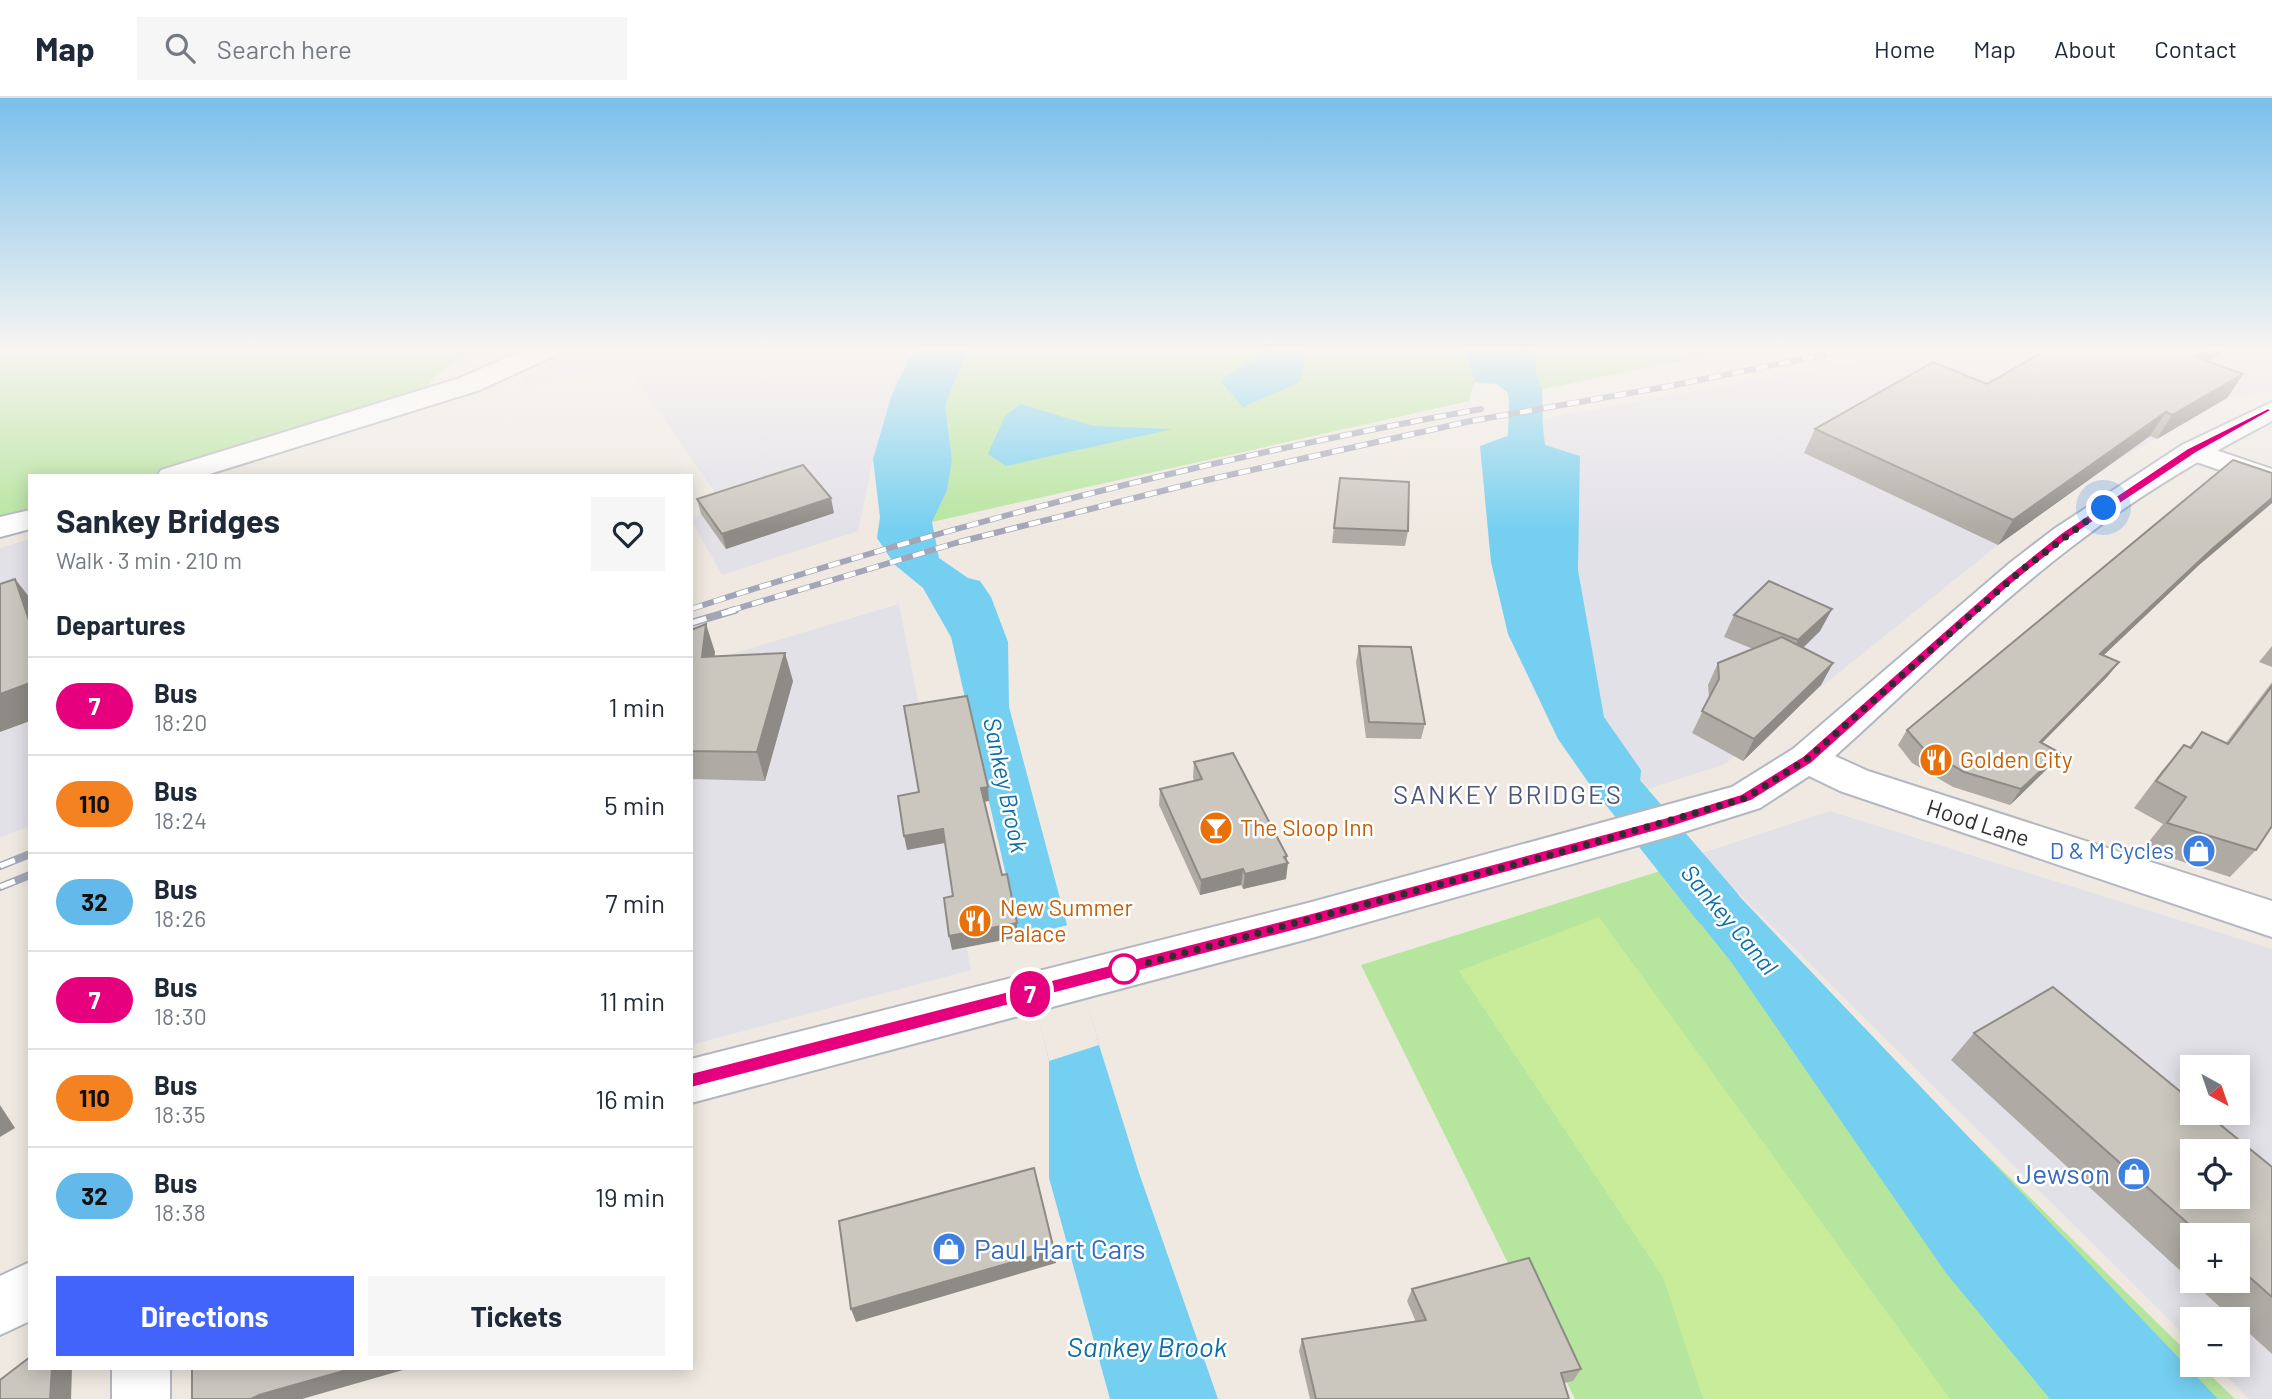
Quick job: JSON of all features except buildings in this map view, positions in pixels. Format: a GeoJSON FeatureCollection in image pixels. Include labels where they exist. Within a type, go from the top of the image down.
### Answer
{"type":"FeatureCollection","features":[{"type":"Feature","properties":{"kind":"street"},"geometry":{"type":"LineString","coordinates":[[178,474],[387,410]]}},
{"type":"Feature","properties":{"kind":"street"},"geometry":{"type":"LineString","coordinates":[[693,1080],[1082,981],[1628,833],[1746,798],[1807,759],[2023,569],[2123,495],[2192,451],[2272,410]]}},
{"type":"Feature","properties":{"kind":"street"},"geometry":{"type":"LineString","coordinates":[[2192,451],[2272,479]]}},
{"type":"Feature","properties":{"kind":"street"},"geometry":{"type":"LineString","coordinates":[[0,527],[28,520]]}},
{"type":"Feature","properties":{"kind":"street","name":"Hood Lane"},"geometry":{"type":"LineString","coordinates":[[1807,759],[1854,781],[2272,919]]}},
{"type":"Feature","properties":{"kind":"street"},"geometry":{"type":"LineString","coordinates":[[0,1307],[28,1290]]}},
{"type":"Feature","properties":{"kind":"street"},"geometry":{"type":"LineString","coordinates":[[141,1370],[141,1399]]}},
{"type":"Feature","properties":{"kind":"shaded area"},"geometry":{"type":"Polygon","coordinates":[[[657,410],[887,410],[873,459],[858,531],[722,575],[693,524],[718,497],[657,410]]]}},
{"type":"Feature","properties":{"kind":"shaded area"},"geometry":{"type":"Polygon","coordinates":[[[1592,410],[2207,410],[2110,465],[1998,545],[1725,764],[1645,790],[1640,783],[1641,770],[1604,717],[1578,570],[1580,456],[1545,445],[1542,419],[1592,410]]]}},
{"type":"Feature","properties":{"kind":"shaded area"},"geometry":{"type":"Polygon","coordinates":[[[28,540],[28,827],[0,838],[0,548],[28,540]]]}},
{"type":"Feature","properties":{"kind":"shaded area"},"geometry":{"type":"Polygon","coordinates":[[[899,604],[971,970],[693,1044],[693,665],[899,604]]]}},
{"type":"Feature","properties":{"kind":"shaded area"},"geometry":{"type":"Polygon","coordinates":[[[1830,811],[2272,949],[2272,1399],[2249,1399],[2227,1377],[2250,1377],[2250,1307],[2180,1307],[2180,1330],[1699,854],[1830,811]]]}},
{"type":"Feature","properties":{"kind":"green space"},"geometry":{"type":"Polygon","coordinates":[[[0,410],[387,410],[178,474],[28,474],[28,520],[0,527],[0,410]]]}},
{"type":"Feature","properties":{"kind":"green space"},"geometry":{"type":"Polygon","coordinates":[[[946,410],[1430,410],[932,522],[952,459],[946,410]]]}},
{"type":"Feature","properties":{"kind":"green space"},"geometry":{"type":"Polygon","coordinates":[[[1689,862],[2180,1345],[2180,1377],[2212,1377],[2235,1399],[1575,1399],[1361,965],[1689,862]]]}},
{"type":"Feature","properties":{"kind":"green space"},"geometry":{"type":"Polygon","coordinates":[[[1599,917],[1950,1399],[1703,1399],[1663,1277],[1459,971],[1599,917]]]}},
{"type":"Feature","properties":{"kind":"water","name":"Sankey Brook"},"geometry":{"type":"Polygon","coordinates":[[[887,410],[946,410],[952,459],[947,490],[932,522],[939,558],[968,578],[980,581],[991,597],[1008,642],[1009,707],[1099,1045],[1139,1173],[1218,1399],[1110,1399],[1049,1178],[1049,1061],[951,637],[923,588],[895,565],[877,538],[880,517],[873,459],[887,410]]]}},
{"type":"Feature","properties":{"kind":"water"},"geometry":{"type":"Polygon","coordinates":[[[1013,410],[1039,410],[1094,426],[1173,429],[1006,466],[988,454],[1005,416],[1013,410]]]}},
{"type":"Feature","properties":{"kind":"water"},"geometry":{"type":"Polygon","coordinates":[[[1542,419],[1545,445],[1580,456],[1578,570],[1604,717],[1641,770],[1640,783],[1645,790],[1602,802],[1558,739],[1508,634],[1491,562],[1480,446],[1510,435],[1510,423],[1542,419]]]}},
{"type":"Feature","properties":{"kind":"water"},"geometry":{"type":"Polygon","coordinates":[[[1699,854],[2180,1359],[2180,1377],[2197,1377],[2218,1399],[2050,1399],[1946,1273],[1732,963],[1656,868],[1699,854]]]}},
{"type":"Feature","properties":{"kind":"pier"},"geometry":{"type":"Polygon","coordinates":[[[1068,925],[1099,1045],[1049,1061],[1019,937],[1068,925]]]}},
{"type":"Feature","properties":{"kind":"waterway","name":"Sankey Canal"},"geometry":{"type":"LineString","coordinates":[[1525,410],[1530,484]]}},
{"type":"Feature","properties":{"kind":"waterway","name":"Sankey Canal"},"geometry":{"type":"LineString","coordinates":[[1592,739],[1615,783],[1719,909]]}},
{"type":"Feature","properties":{"kind":"railway"},"geometry":{"type":"LineString","coordinates":[[693,608],[984,521],[1182,471],[1477,410]]}},
{"type":"Feature","properties":{"kind":"railway"},"geometry":{"type":"LineString","coordinates":[[729,611],[959,542],[1198,482],[1471,421],[1535,410]]}},
{"type":"Feature","properties":{"kind":"railway"},"geometry":{"type":"LineString","coordinates":[[693,622],[735,610]]}},
{"type":"Feature","properties":{"kind":"railway"},"geometry":{"type":"LineString","coordinates":[[0,866],[28,855]]}},
{"type":"Feature","properties":{"kind":"railway"},"geometry":{"type":"LineString","coordinates":[[0,887],[28,876]]}},
{"type":"Feature","properties":{"kind":"bus line","name":"7"},"geometry":{"type":"LineString","coordinates":[[693,1080],[1308,921],[1746,798],[1807,759],[2004,585],[2065,536],[2192,451],[2272,410]]}},
{"type":"Feature","properties":{"kind":"place","name":"Golden City"},"geometry":{"type":"Point","coordinates":[1936,760]}},
{"type":"Feature","properties":{"kind":"place","name":"The Sloop Inn"},"geometry":{"type":"Point","coordinates":[1216,828]}},
{"type":"Feature","properties":{"kind":"place","name":"D & M Cycles"},"geometry":{"type":"Point","coordinates":[2199,851]}},
{"type":"Feature","properties":{"kind":"place","name":"New Summer Palace"},"geometry":{"type":"Point","coordinates":[975,921]}},
{"type":"Feature","properties":{"kind":"place","name":"Jewson"},"geometry":{"type":"Point","coordinates":[2134,1174]}},
{"type":"Feature","properties":{"kind":"place","name":"Paul Hart Cars"},"geometry":{"type":"Point","coordinates":[949,1249]}},
{"type":"Feature","properties":{"kind":"district","name":"SANKEY BRIDGES"},"geometry":{"type":"Point","coordinates":[1508,795]}},
{"type":"Feature","properties":{"kind":"route"},"geometry":{"type":"LineString","coordinates":[[1124,969],[1572,849],[1746,798],[1807,759],[2023,569],[2104,508]]}}]}
